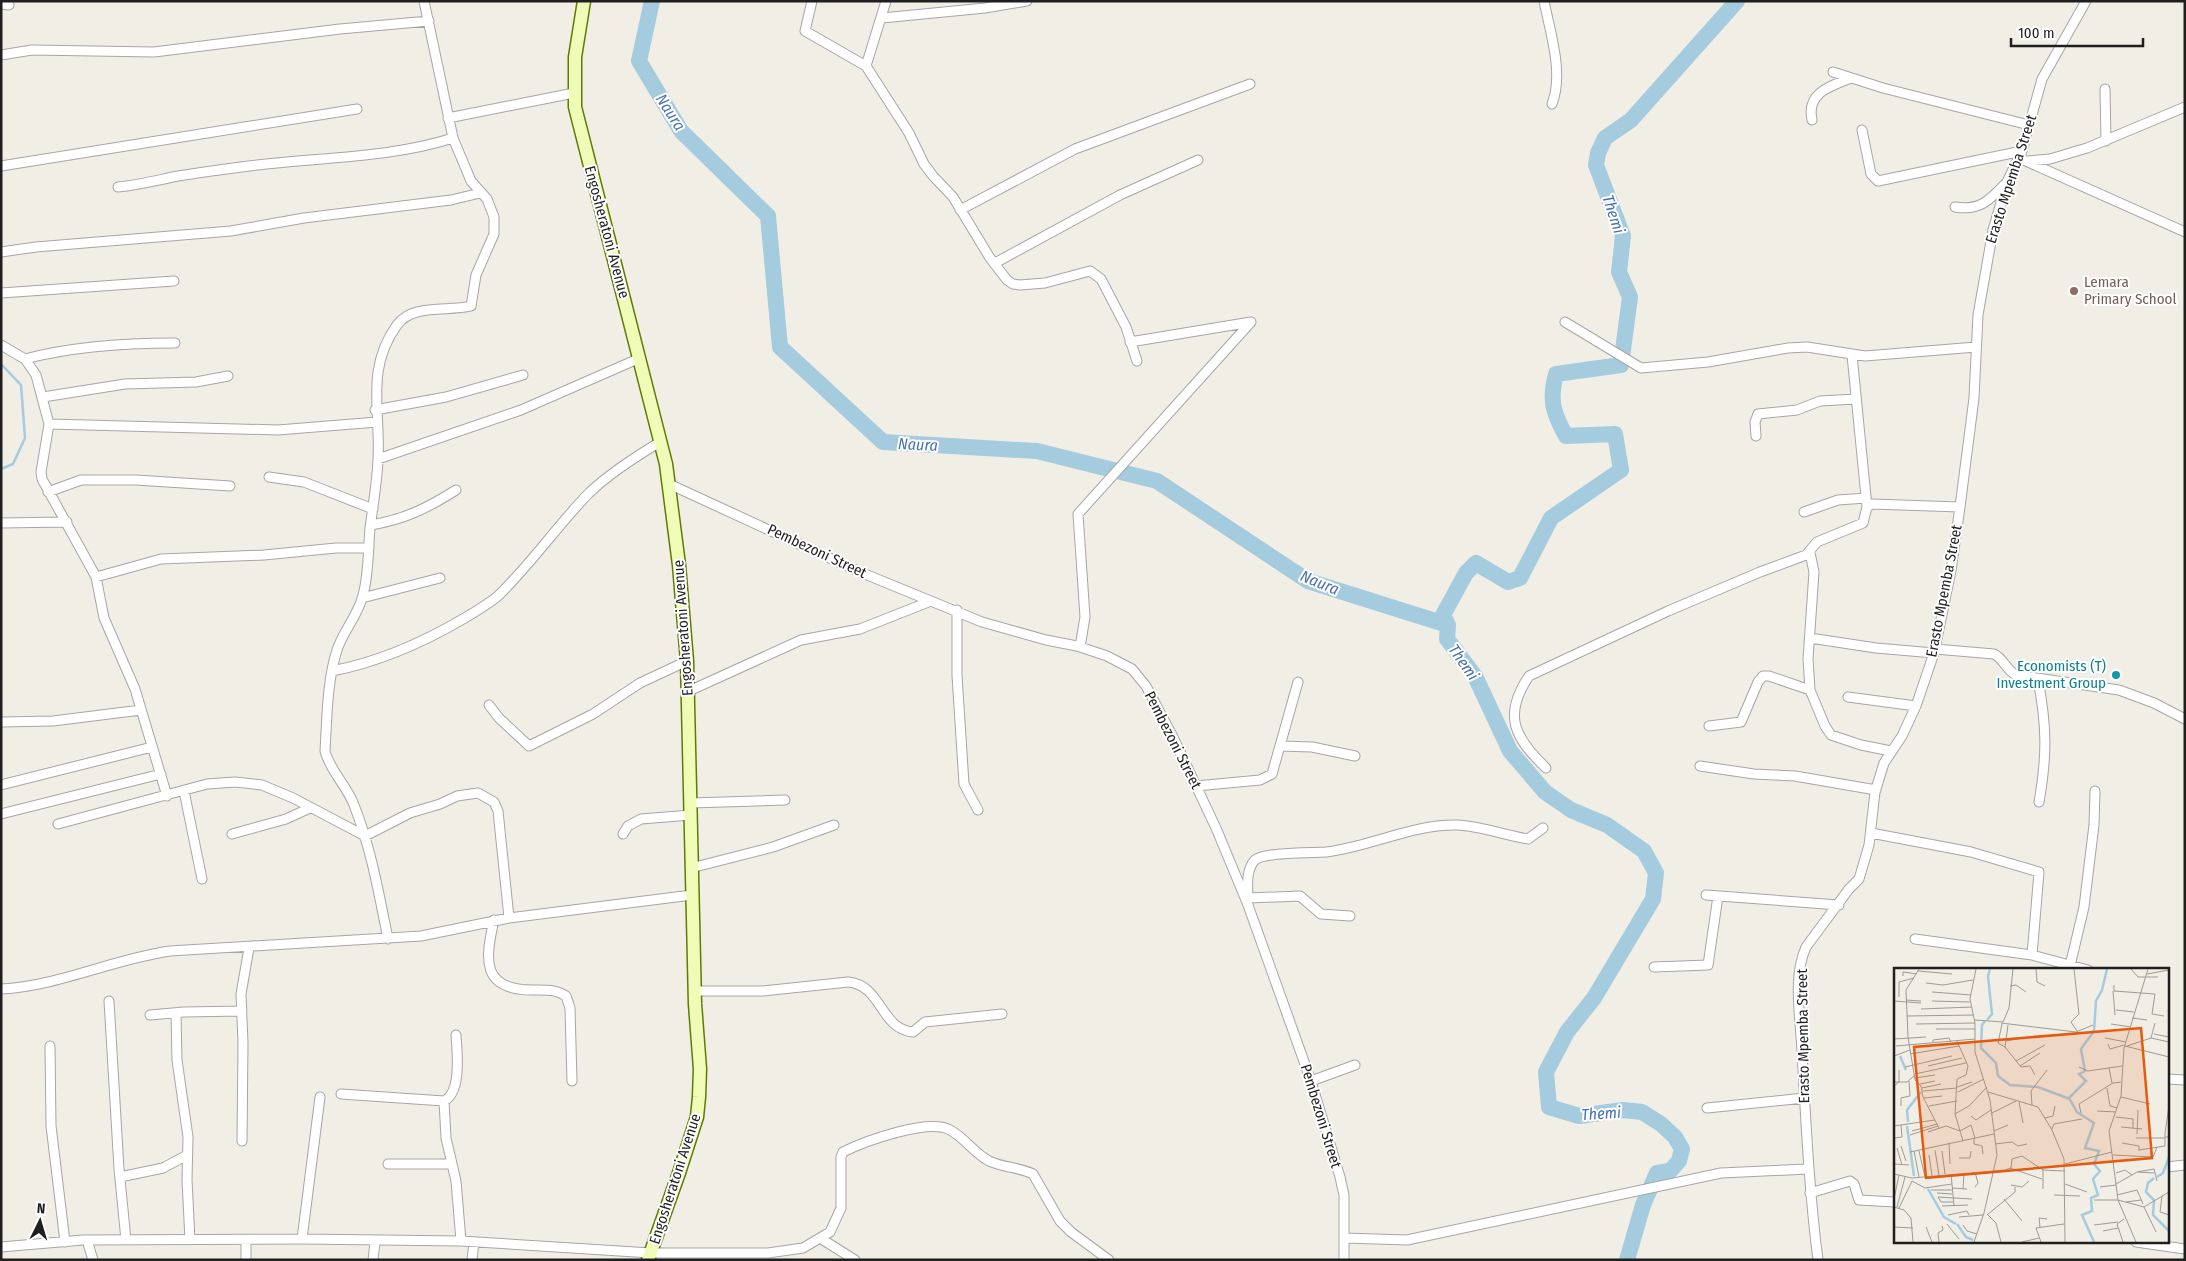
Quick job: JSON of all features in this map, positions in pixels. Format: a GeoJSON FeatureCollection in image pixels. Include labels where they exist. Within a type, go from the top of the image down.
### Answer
{"type":"FeatureCollection","features":[{"type":"Feature","properties":{"kind":"street"},"geometry":{"type":"LineString","coordinates":[[388,939],[365,836],[354,803],[328,760],[325,751],[332,671],[338,648],[357,614],[362,598],[378,459],[375,410],[376,387],[381,360],[388,340],[398,324],[408,314],[418,311],[472,306],[476,276],[490,244],[495,224],[492,209],[480,193],[462,162],[453,138],[424,1]]}},
{"type":"Feature","properties":{"kind":"street","name":"Engosheratoni Avenue"},"geometry":{"type":"LineString","coordinates":[[584,1],[575,57],[575,107],[640,358],[669,484],[689,691],[694,991],[700,1070],[697,1117],[649,1256]]}},
{"type":"Feature","properties":{"kind":"street"},"geometry":{"type":"LineString","coordinates":[[812,1],[805,31],[866,66],[909,133],[924,164],[953,197],[1007,280],[1013,284],[1020,285],[1045,282],[1090,271],[1095,273],[1109,293],[1137,361]]}},
{"type":"Feature","properties":{"kind":"street"},"geometry":{"type":"LineString","coordinates":[[866,66],[886,1]]}},
{"type":"Feature","properties":{"kind":"street"},"geometry":{"type":"LineString","coordinates":[[882,18],[985,8],[1027,1]]}},
{"type":"Feature","properties":{"kind":"street"},"geometry":{"type":"LineString","coordinates":[[1544,1],[1556,65],[1555,96],[1552,104]]}},
{"type":"Feature","properties":{"kind":"street","name":"Erasto Mpemba Street"},"geometry":{"type":"LineString","coordinates":[[1818,1260],[1810,1192],[1804,1098],[1799,994],[1802,956],[1806,947],[1839,904],[1848,889],[1859,879],[1871,833],[1876,790],[1884,763],[1902,736],[1916,706],[1934,651],[1950,571],[1960,507],[1974,398],[1978,315],[1987,256],[2007,182],[2022,157],[2044,74],[2086,1]]}},
{"type":"Feature","properties":{"kind":"street"},"geometry":{"type":"LineString","coordinates":[[1,55],[32,50],[107,53],[154,52],[248,39],[429,20]]}},
{"type":"Feature","properties":{"kind":"street"},"geometry":{"type":"LineString","coordinates":[[1833,72],[2029,125]]}},
{"type":"Feature","properties":{"kind":"street"},"geometry":{"type":"LineString","coordinates":[[1812,120],[1810,111],[1812,100],[1828,86],[1851,78]]}},
{"type":"Feature","properties":{"kind":"street"},"geometry":{"type":"LineString","coordinates":[[960,210],[1076,149],[1250,84]]}},
{"type":"Feature","properties":{"kind":"street"},"geometry":{"type":"LineString","coordinates":[[2106,89],[2106,141]]}},
{"type":"Feature","properties":{"kind":"street"},"geometry":{"type":"LineString","coordinates":[[448,118],[574,93]]}},
{"type":"Feature","properties":{"kind":"street"},"geometry":{"type":"LineString","coordinates":[[1862,130],[1871,174],[1878,181],[2022,157],[2050,159],[2106,141],[2185,107]]}},
{"type":"Feature","properties":{"kind":"street"},"geometry":{"type":"LineString","coordinates":[[1,166],[357,109]]}},
{"type":"Feature","properties":{"kind":"street"},"geometry":{"type":"LineString","coordinates":[[118,187],[137,186],[176,176],[258,164],[344,158],[416,148],[453,138]]}},
{"type":"Feature","properties":{"kind":"street"},"geometry":{"type":"LineString","coordinates":[[2022,157],[2185,232]]}},
{"type":"Feature","properties":{"kind":"street"},"geometry":{"type":"LineString","coordinates":[[995,263],[1120,195],[1198,160]]}},
{"type":"Feature","properties":{"kind":"street"},"geometry":{"type":"LineString","coordinates":[[1955,208],[1976,208],[1988,202],[2007,182]]}},
{"type":"Feature","properties":{"kind":"street"},"geometry":{"type":"LineString","coordinates":[[1,252],[36,247],[231,231],[304,218],[451,200],[480,193]]}},
{"type":"Feature","properties":{"kind":"street"},"geometry":{"type":"LineString","coordinates":[[1,293],[174,281]]}},
{"type":"Feature","properties":{"kind":"street"},"geometry":{"type":"LineString","coordinates":[[1080,647],[1085,617],[1078,514],[1252,322],[1130,342]]}},
{"type":"Feature","properties":{"kind":"street"},"geometry":{"type":"LineString","coordinates":[[1564,322],[1641,368],[1708,362],[1788,348],[1806,347],[1852,355],[1879,356],[1976,347]]}},
{"type":"Feature","properties":{"kind":"street"},"geometry":{"type":"LineString","coordinates":[[25,359],[72,349],[140,343],[176,343]]}},
{"type":"Feature","properties":{"kind":"street"},"geometry":{"type":"LineString","coordinates":[[1,345],[25,359],[36,375],[49,424],[40,472],[48,492],[96,577],[104,618],[135,689],[167,796]]}},
{"type":"Feature","properties":{"kind":"street"},"geometry":{"type":"LineString","coordinates":[[1546,768],[1526,748],[1514,722],[1519,696],[1529,676],[1660,615],[1810,553],[1817,542],[1863,523],[1866,502],[1852,355]]}},
{"type":"Feature","properties":{"kind":"street"},"geometry":{"type":"LineString","coordinates":[[378,459],[521,410],[640,358]]}},
{"type":"Feature","properties":{"kind":"street"},"geometry":{"type":"LineString","coordinates":[[43,397],[125,384],[196,382],[228,376]]}},
{"type":"Feature","properties":{"kind":"street"},"geometry":{"type":"LineString","coordinates":[[375,410],[446,396],[523,376]]}},
{"type":"Feature","properties":{"kind":"street"},"geometry":{"type":"LineString","coordinates":[[1756,436],[1755,422],[1758,414],[1797,410],[1820,401],[1856,399]]}},
{"type":"Feature","properties":{"kind":"street"},"geometry":{"type":"LineString","coordinates":[[49,424],[278,430],[377,422]]}},
{"type":"Feature","properties":{"kind":"street"},"geometry":{"type":"LineString","coordinates":[[332,671],[353,667],[416,644],[480,609],[496,597],[517,576],[590,493],[626,464],[660,442]]}},
{"type":"Feature","properties":{"kind":"street"},"geometry":{"type":"LineString","coordinates":[[269,477],[304,482],[373,509]]}},
{"type":"Feature","properties":{"kind":"street"},"geometry":{"type":"LineString","coordinates":[[48,492],[68,483],[81,480],[230,486]]}},
{"type":"Feature","properties":{"kind":"street","name":"Pembezoni Street"},"geometry":{"type":"LineString","coordinates":[[669,484],[860,572],[982,622],[1046,640],[1080,647],[1107,656],[1132,669],[1146,686],[1196,786],[1248,902],[1312,1081],[1340,1177],[1344,1195],[1344,1260]]}},
{"type":"Feature","properties":{"kind":"street"},"geometry":{"type":"LineString","coordinates":[[371,525],[413,515],[456,490]]}},
{"type":"Feature","properties":{"kind":"street"},"geometry":{"type":"LineString","coordinates":[[1804,512],[1838,500],[1872,504],[1960,507]]}},
{"type":"Feature","properties":{"kind":"street"},"geometry":{"type":"LineString","coordinates":[[1,523],[66,522]]}},
{"type":"Feature","properties":{"kind":"street"},"geometry":{"type":"LineString","coordinates":[[96,577],[161,559],[254,555],[336,548],[369,548]]}},
{"type":"Feature","properties":{"kind":"street"},"geometry":{"type":"LineString","coordinates":[[1810,553],[1814,572],[1810,638],[1810,690],[1825,726],[1831,735],[1861,745],[1891,751]]}},
{"type":"Feature","properties":{"kind":"street"},"geometry":{"type":"LineString","coordinates":[[362,598],[440,578]]}},
{"type":"Feature","properties":{"kind":"street"},"geometry":{"type":"LineString","coordinates":[[689,691],[801,640],[860,630],[930,601]]}},
{"type":"Feature","properties":{"kind":"street"},"geometry":{"type":"LineString","coordinates":[[956,610],[960,744],[964,784],[978,810]]}},
{"type":"Feature","properties":{"kind":"street"},"geometry":{"type":"LineString","coordinates":[[1810,638],[1876,648],[1994,654],[2000,658],[2009,671],[2016,675],[2038,680],[2119,690],[2154,703],[2185,719]]}},
{"type":"Feature","properties":{"kind":"street"},"geometry":{"type":"LineString","coordinates":[[489,705],[499,718],[529,746],[593,714],[640,683],[687,661]]}},
{"type":"Feature","properties":{"kind":"street"},"geometry":{"type":"LineString","coordinates":[[1709,726],[1741,722],[1758,682],[1763,676],[1769,676],[1810,690]]}},
{"type":"Feature","properties":{"kind":"street"},"geometry":{"type":"LineString","coordinates":[[2038,680],[2046,727],[2045,766],[2039,802]]}},
{"type":"Feature","properties":{"kind":"street"},"geometry":{"type":"LineString","coordinates":[[1196,786],[1247,782],[1267,778],[1276,766],[1298,682]]}},
{"type":"Feature","properties":{"kind":"street"},"geometry":{"type":"LineString","coordinates":[[1848,697],[1916,706]]}},
{"type":"Feature","properties":{"kind":"street"},"geometry":{"type":"LineString","coordinates":[[1,722],[53,721],[141,710]]}},
{"type":"Feature","properties":{"kind":"street"},"geometry":{"type":"LineString","coordinates":[[1280,746],[1312,747],[1355,756]]}},
{"type":"Feature","properties":{"kind":"street"},"geometry":{"type":"LineString","coordinates":[[1,785],[152,747]]}},
{"type":"Feature","properties":{"kind":"street"},"geometry":{"type":"LineString","coordinates":[[1700,766],[1754,774],[1794,776],[1876,790]]}},
{"type":"Feature","properties":{"kind":"street"},"geometry":{"type":"LineString","coordinates":[[1,814],[161,774]]}},
{"type":"Feature","properties":{"kind":"street"},"geometry":{"type":"LineString","coordinates":[[58,824],[207,784],[236,782],[262,785],[365,836]]}},
{"type":"Feature","properties":{"kind":"street"},"geometry":{"type":"LineString","coordinates":[[184,790],[202,879]]}},
{"type":"Feature","properties":{"kind":"street"},"geometry":{"type":"LineString","coordinates":[[1915,939],[2032,955],[2069,968],[2084,907],[2093,832],[2095,791]]}},
{"type":"Feature","properties":{"kind":"street"},"geometry":{"type":"LineString","coordinates":[[365,836],[410,813],[440,804],[457,796],[478,793],[488,796],[494,802],[498,811],[509,918]]}},
{"type":"Feature","properties":{"kind":"street"},"geometry":{"type":"LineString","coordinates":[[623,834],[628,826],[641,819],[691,809],[785,800]]}},
{"type":"Feature","properties":{"kind":"street"},"geometry":{"type":"LineString","coordinates":[[232,834],[286,819],[310,808]]}},
{"type":"Feature","properties":{"kind":"street"},"geometry":{"type":"LineString","coordinates":[[691,868],[738,857],[834,825]]}},
{"type":"Feature","properties":{"kind":"street"},"geometry":{"type":"LineString","coordinates":[[1350,916],[1321,914],[1300,896],[1248,902],[1247,880],[1251,867],[1260,857],[1270,854],[1286,855],[1329,851],[1439,825],[1478,827],[1528,839],[1543,828]]}},
{"type":"Feature","properties":{"kind":"street"},"geometry":{"type":"LineString","coordinates":[[1871,833],[1971,852],[2039,872],[2032,955]]}},
{"type":"Feature","properties":{"kind":"street"},"geometry":{"type":"LineString","coordinates":[[1,988],[28,987],[139,955],[170,951],[249,948],[420,936],[494,920],[692,895]]}},
{"type":"Feature","properties":{"kind":"street"},"geometry":{"type":"LineString","coordinates":[[1706,895],[1839,904]]}},
{"type":"Feature","properties":{"kind":"street"},"geometry":{"type":"LineString","coordinates":[[1654,966],[1708,965],[1718,896]]}},
{"type":"Feature","properties":{"kind":"street"},"geometry":{"type":"LineString","coordinates":[[494,920],[488,946],[488,965],[494,978],[504,986],[525,990],[559,991],[566,996],[570,1016],[572,1081]]}},
{"type":"Feature","properties":{"kind":"street"},"geometry":{"type":"LineString","coordinates":[[242,1141],[241,994],[249,948]]}},
{"type":"Feature","properties":{"kind":"street"},"geometry":{"type":"LineString","coordinates":[[694,991],[763,991],[848,982],[859,983],[872,994],[897,1026],[913,1032],[925,1022],[1002,1014]]}},
{"type":"Feature","properties":{"kind":"street"},"geometry":{"type":"LineString","coordinates":[[108,1000],[126,1240]]}},
{"type":"Feature","properties":{"kind":"street"},"geometry":{"type":"LineString","coordinates":[[150,1015],[242,1012]]}},
{"type":"Feature","properties":{"kind":"street"},"geometry":{"type":"LineString","coordinates":[[176,1013],[177,1060],[188,1137],[190,1240]]}},
{"type":"Feature","properties":{"kind":"street"},"geometry":{"type":"LineString","coordinates":[[341,1094],[444,1102],[450,1097],[453,1090],[458,1066],[456,1035]]}},
{"type":"Feature","properties":{"kind":"street"},"geometry":{"type":"LineString","coordinates":[[50,1046],[51,1126],[65,1242]]}},
{"type":"Feature","properties":{"kind":"street"},"geometry":{"type":"LineString","coordinates":[[1312,1081],[1355,1065]]}},
{"type":"Feature","properties":{"kind":"street"},"geometry":{"type":"LineString","coordinates":[[2168,1079],[2185,1080]]}},
{"type":"Feature","properties":{"kind":"street"},"geometry":{"type":"LineString","coordinates":[[302,1239],[320,1096]]}},
{"type":"Feature","properties":{"kind":"street"},"geometry":{"type":"LineString","coordinates":[[1707,1108],[1804,1098]]}},
{"type":"Feature","properties":{"kind":"street"},"geometry":{"type":"LineString","coordinates":[[444,1102],[446,1138],[456,1182],[461,1241]]}},
{"type":"Feature","properties":{"kind":"street"},"geometry":{"type":"LineString","coordinates":[[1,1247],[87,1240],[302,1239],[375,1242],[461,1241],[649,1256],[768,1253],[803,1248],[830,1232],[840,1208],[841,1157],[843,1152],[922,1126],[943,1127],[952,1130],[973,1151],[989,1161],[1003,1167],[1033,1174],[1060,1221],[1071,1232],[1109,1260]]}},
{"type":"Feature","properties":{"kind":"street"},"geometry":{"type":"LineString","coordinates":[[120,1177],[163,1168],[187,1155]]}},
{"type":"Feature","properties":{"kind":"street"},"geometry":{"type":"LineString","coordinates":[[388,1164],[451,1164]]}},
{"type":"Feature","properties":{"kind":"street"},"geometry":{"type":"LineString","coordinates":[[2168,1167],[2185,1165]]}},
{"type":"Feature","properties":{"kind":"street"},"geometry":{"type":"LineString","coordinates":[[1344,1238],[1407,1240],[1721,1172],[1808,1168]]}},
{"type":"Feature","properties":{"kind":"street"},"geometry":{"type":"LineString","coordinates":[[1810,1192],[1850,1181],[1854,1184],[1859,1200],[1894,1202]]}},
{"type":"Feature","properties":{"kind":"street"},"geometry":{"type":"LineString","coordinates":[[820,1238],[855,1260]]}},
{"type":"Feature","properties":{"kind":"street"},"geometry":{"type":"LineString","coordinates":[[87,1240],[93,1260]]}},
{"type":"Feature","properties":{"kind":"street"},"geometry":{"type":"LineString","coordinates":[[246,1240],[246,1260]]}},
{"type":"Feature","properties":{"kind":"street"},"geometry":{"type":"LineString","coordinates":[[373,1260],[375,1242]]}},
{"type":"Feature","properties":{"kind":"street"},"geometry":{"type":"LineString","coordinates":[[472,1260],[474,1242]]}},
{"type":"Feature","properties":{"kind":"street"},"geometry":{"type":"LineString","coordinates":[[2148,1244],[2185,1250]]}},
{"type":"Feature","properties":{"kind":"waterway","name":"Naura"},"geometry":{"type":"LineString","coordinates":[[652,1],[639,61],[681,131],[768,216],[780,347],[883,442],[1037,451],[1157,481],[1308,581],[1448,625]]}},
{"type":"Feature","properties":{"kind":"waterway","name":"Themi"},"geometry":{"type":"LineString","coordinates":[[1627,1260],[1643,1205],[1657,1173],[1670,1171],[1679,1161],[1682,1149],[1675,1137],[1661,1124],[1642,1112],[1623,1110],[1579,1116],[1549,1107],[1546,1072],[1567,1032],[1594,998],[1653,899],[1656,873],[1644,851],[1607,825],[1571,810],[1545,792],[1510,751],[1475,676],[1447,639],[1448,625],[1443,615],[1466,573],[1476,563],[1508,582],[1520,578],[1551,518],[1621,470],[1615,434],[1566,436],[1555,413],[1553,399],[1556,374],[1621,365],[1630,297],[1619,272],[1623,236],[1596,165],[1598,153],[1605,138],[1631,120],[1737,1]]}},
{"type":"Feature","properties":{"kind":"waterway"},"geometry":{"type":"LineString","coordinates":[[1,364],[21,385],[25,438],[13,464],[1,469]]}},
{"type":"Feature","properties":{"kind":"place","name":"Lemara Primary School"},"geometry":{"type":"Point","coordinates":[2074,291]}},
{"type":"Feature","properties":{"kind":"place","name":"Economists (T) Investment Group"},"geometry":{"type":"Point","coordinates":[2116,675]}}]}
